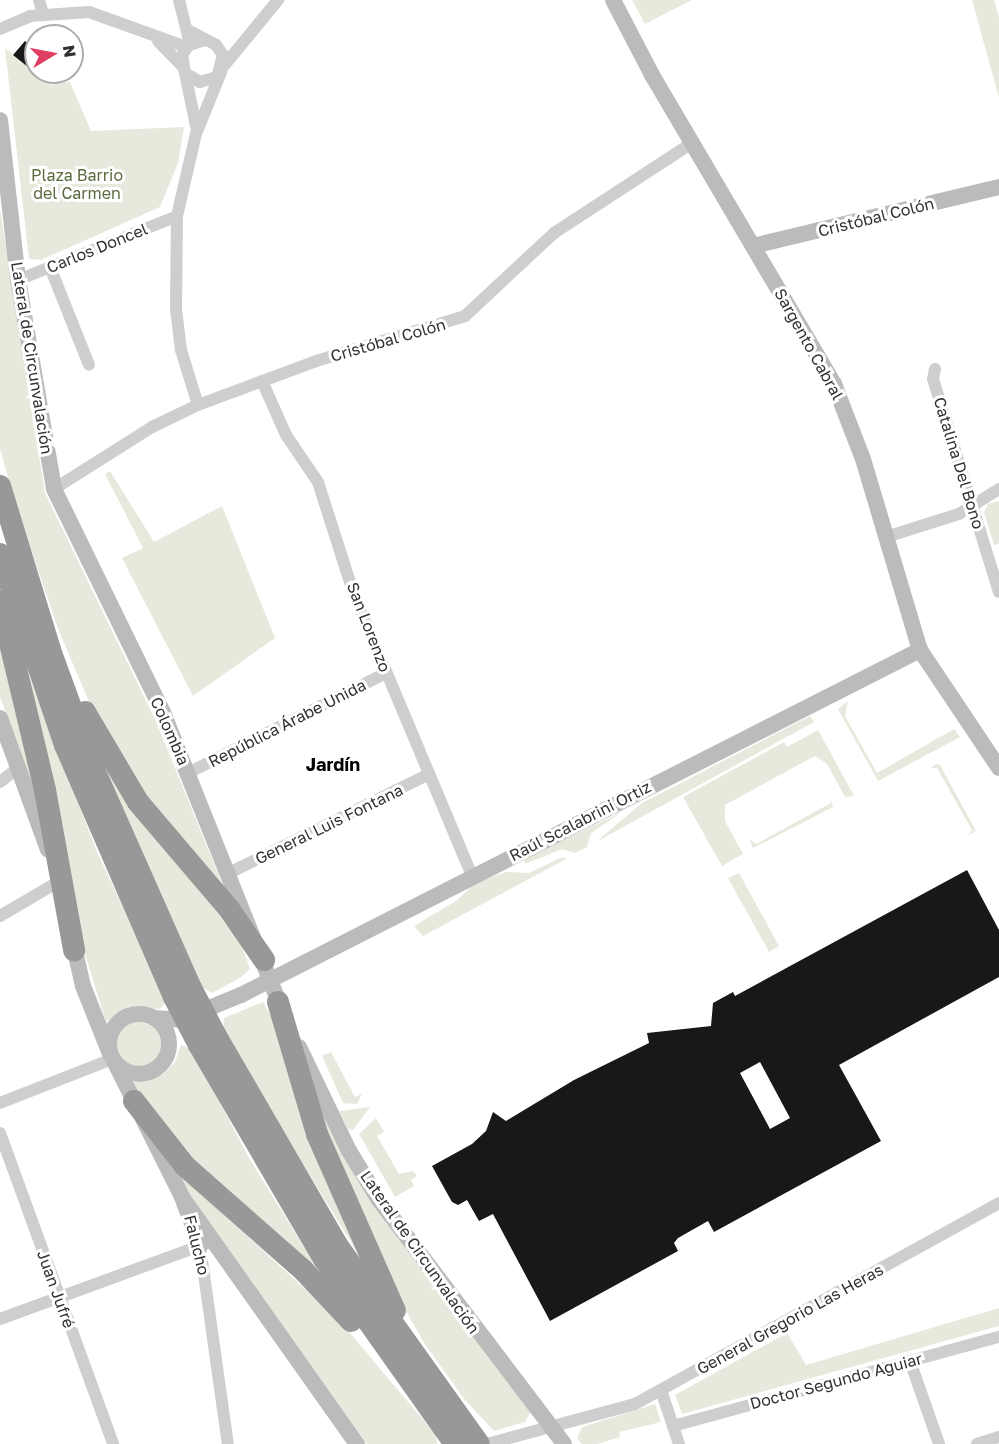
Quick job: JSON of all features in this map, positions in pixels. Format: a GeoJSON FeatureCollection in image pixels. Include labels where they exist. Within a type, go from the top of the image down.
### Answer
{"type":"FeatureCollection","features":[{"type":"Feature","properties":{"kind":"highway"},"geometry":{"type":"LineString","coordinates":[[0,486],[38,614],[99,783],[183,993]]}},
{"type":"Feature","properties":{"kind":"highway"},"geometry":{"type":"LineString","coordinates":[[0,554],[71,761],[207,1041],[310,1238],[461,1437]]}},
{"type":"Feature","properties":{"kind":"highway"},"geometry":{"type":"LineString","coordinates":[[0,599],[51,820],[74,950]]}},
{"type":"Feature","properties":{"kind":"highway"},"geometry":{"type":"LineString","coordinates":[[38,614],[120,775],[267,970]]}},
{"type":"Feature","properties":{"kind":"highway"},"geometry":{"type":"LineString","coordinates":[[278,1002],[329,1167],[430,1396]]}},
{"type":"Feature","properties":{"kind":"highway"},"geometry":{"type":"LineString","coordinates":[[134,1101],[185,1166],[303,1270],[430,1396]]}},
{"type":"Feature","properties":{"kind":"street"},"geometry":{"type":"LineString","coordinates":[[39,0],[43,14]]}},
{"type":"Feature","properties":{"kind":"street"},"geometry":{"type":"LineString","coordinates":[[179,0],[188,30],[184,70],[194,102],[196,134]]}},
{"type":"Feature","properties":{"kind":"street"},"geometry":{"type":"LineString","coordinates":[[198,405],[176,309],[177,216],[196,134],[222,69],[249,32],[278,0]]}},
{"type":"Feature","properties":{"kind":"street","name":"Sargento Cabral"},"geometry":{"type":"LineString","coordinates":[[613,0],[692,143],[834,384],[886,537],[920,650],[999,768]]}},
{"type":"Feature","properties":{"kind":"street"},"geometry":{"type":"LineString","coordinates":[[0,29],[43,14],[109,16],[154,38],[188,46],[208,41],[233,40],[249,32]]}},
{"type":"Feature","properties":{"kind":"street"},"geometry":{"type":"LineString","coordinates":[[188,30],[220,49],[222,69]]}},
{"type":"Feature","properties":{"kind":"street"},"geometry":{"type":"LineString","coordinates":[[154,38],[184,70],[200,82],[222,69]]}},
{"type":"Feature","properties":{"kind":"street","name":"Lateral de Circunvalación"},"geometry":{"type":"LineString","coordinates":[[0,120],[18,280],[54,489]]}},
{"type":"Feature","properties":{"kind":"street","name":"Cristóbal Colón"},"geometry":{"type":"LineString","coordinates":[[54,489],[152,427],[198,405],[262,381],[465,316],[554,233],[692,143]]}},
{"type":"Feature","properties":{"kind":"street","name":"Cristóbal Colón"},"geometry":{"type":"LineString","coordinates":[[753,246],[999,187]]}},
{"type":"Feature","properties":{"kind":"street","name":"Carlos Doncel"},"geometry":{"type":"LineString","coordinates":[[18,280],[177,216]]}},
{"type":"Feature","properties":{"kind":"street"},"geometry":{"type":"LineString","coordinates":[[50,267],[89,365]]}},
{"type":"Feature","properties":{"kind":"street","name":"Catalina Del Bono"},"geometry":{"type":"LineString","coordinates":[[935,369],[933,379],[999,592]]}},
{"type":"Feature","properties":{"kind":"street","name":"San Lorenzo"},"geometry":{"type":"LineString","coordinates":[[262,381],[286,435],[318,482],[386,673],[472,876]]}},
{"type":"Feature","properties":{"kind":"street","name":"Colombia"},"geometry":{"type":"LineString","coordinates":[[54,489],[188,773],[267,970]]}},
{"type":"Feature","properties":{"kind":"street"},"geometry":{"type":"LineString","coordinates":[[886,537],[959,514],[999,489]]}},
{"type":"Feature","properties":{"kind":"street","name":"Raúl Scalabrini Ortiz"},"geometry":{"type":"LineString","coordinates":[[169,1047],[181,1030],[241,994],[267,970],[472,876],[920,650]]}},
{"type":"Feature","properties":{"kind":"street","name":"República Árabe Unida"},"geometry":{"type":"LineString","coordinates":[[188,773],[386,673]]}},
{"type":"Feature","properties":{"kind":"street","name":"Falucho"},"geometry":{"type":"LineString","coordinates":[[0,718],[58,882],[74,950],[112,1058],[206,1244],[228,1444]]}},
{"type":"Feature","properties":{"kind":"street"},"geometry":{"type":"LineString","coordinates":[[0,782],[18,768]]}},
{"type":"Feature","properties":{"kind":"street","name":"General Luis Fontana"},"geometry":{"type":"LineString","coordinates":[[229,873],[429,774]]}},
{"type":"Feature","properties":{"kind":"street"},"geometry":{"type":"LineString","coordinates":[[0,916],[58,882]]}},
{"type":"Feature","properties":{"kind":"street","name":"Lateral de Circunvalación"},"geometry":{"type":"LineString","coordinates":[[267,970],[278,1002],[340,1133],[379,1200],[566,1444]]}},
{"type":"Feature","properties":{"kind":"street","name":"Raúl Scalabrini Ortiz"},"geometry":{"type":"LineString","coordinates":[[154,1018],[180,1020],[241,994]]}},
{"type":"Feature","properties":{"kind":"street"},"geometry":{"type":"LineString","coordinates":[[133,1014],[154,1018],[166,1031],[169,1047],[162,1064],[147,1073],[129,1073],[112,1058],[110,1033],[119,1021],[133,1014]]}},
{"type":"Feature","properties":{"kind":"street"},"geometry":{"type":"LineString","coordinates":[[0,1103],[100,1060],[112,1058]]}},
{"type":"Feature","properties":{"kind":"street","name":"Juan Jufré"},"geometry":{"type":"LineString","coordinates":[[0,1133],[113,1444]]}},
{"type":"Feature","properties":{"kind":"street","name":"General Gregorio Las Heras"},"geometry":{"type":"LineString","coordinates":[[486,1444],[622,1409],[662,1390],[999,1203]]}},
{"type":"Feature","properties":{"kind":"street"},"geometry":{"type":"LineString","coordinates":[[0,1319],[206,1244],[357,1444]]}},
{"type":"Feature","properties":{"kind":"street","name":"Doctor Segundo Aguiar"},"geometry":{"type":"LineString","coordinates":[[673,1426],[999,1337]]}},
{"type":"Feature","properties":{"kind":"street"},"geometry":{"type":"LineString","coordinates":[[910,1361],[939,1444]]}},
{"type":"Feature","properties":{"kind":"street"},"geometry":{"type":"LineString","coordinates":[[662,1390],[679,1444]]}},
{"type":"Feature","properties":{"kind":"street"},"geometry":{"type":"LineString","coordinates":[[566,1444],[576,1422]]}},
{"type":"Feature","properties":{"kind":"street"},"geometry":{"type":"LineString","coordinates":[[977,1444],[999,1437]]}},
{"type":"Feature","properties":{"kind":"green space"},"geometry":{"type":"Polygon","coordinates":[[[632,0],[692,0],[645,24],[632,0]]]}},
{"type":"Feature","properties":{"kind":"green space"},"geometry":{"type":"Polygon","coordinates":[[[972,0],[994,0],[999,17],[999,98],[972,0]]]}},
{"type":"Feature","properties":{"kind":"green space","name":"Plaza Barrio del Carmen"},"geometry":{"type":"Polygon","coordinates":[[[5,48],[24,64],[24,84],[71,84],[91,131],[184,127],[178,163],[160,207],[41,260],[29,259],[5,48]]]}},
{"type":"Feature","properties":{"kind":"green space"},"geometry":{"type":"Polygon","coordinates":[[[0,209],[45,493],[155,719],[226,893],[161,821],[96,718],[59,631],[17,509],[0,449],[0,209]]]}},
{"type":"Feature","properties":{"kind":"green space"},"geometry":{"type":"Polygon","coordinates":[[[110,471],[154,542],[222,506],[275,638],[193,696],[122,558],[143,548],[105,474],[110,471]]]}},
{"type":"Feature","properties":{"kind":"green space"},"geometry":{"type":"Polygon","coordinates":[[[999,501],[999,544],[994,545],[984,512],[988,504],[999,501]]]}},
{"type":"Feature","properties":{"kind":"green space"},"geometry":{"type":"Polygon","coordinates":[[[0,633],[43,814],[0,697],[0,633]]]}},
{"type":"Feature","properties":{"kind":"green space"},"geometry":{"type":"Polygon","coordinates":[[[25,666],[98,854],[167,1000],[160,1009],[128,1007],[106,1022],[77,928],[25,666]]]}},
{"type":"Feature","properties":{"kind":"green space"},"geometry":{"type":"Polygon","coordinates":[[[848,701],[845,716],[877,773],[954,729],[960,737],[878,781],[838,709],[848,701]]]}},
{"type":"Feature","properties":{"kind":"green space"},"geometry":{"type":"Polygon","coordinates":[[[810,716],[814,722],[596,842],[642,803],[810,716]]]}},
{"type":"Feature","properties":{"kind":"green space"},"geometry":{"type":"Polygon","coordinates":[[[818,730],[854,796],[845,797],[827,764],[815,756],[725,805],[725,821],[743,854],[722,866],[683,797],[784,742],[787,747],[818,730]]]}},
{"type":"Feature","properties":{"kind":"green space"},"geometry":{"type":"Polygon","coordinates":[[[91,736],[242,947],[250,969],[240,978],[212,993],[198,985],[91,736]]]}},
{"type":"Feature","properties":{"kind":"green space"},"geometry":{"type":"Polygon","coordinates":[[[936,764],[940,765],[976,831],[968,835],[972,830],[937,768],[931,768],[936,764]]]}},
{"type":"Feature","properties":{"kind":"green space"},"geometry":{"type":"Polygon","coordinates":[[[830,795],[833,807],[753,848],[749,839],[756,844],[831,803],[830,795]]]}},
{"type":"Feature","properties":{"kind":"green space"},"geometry":{"type":"Polygon","coordinates":[[[622,812],[591,833],[587,847],[575,853],[562,849],[525,864],[524,859],[622,812]]]}},
{"type":"Feature","properties":{"kind":"green space"},"geometry":{"type":"Polygon","coordinates":[[[560,858],[568,858],[423,936],[414,926],[456,901],[475,883],[506,872],[529,873],[560,858]]]}},
{"type":"Feature","properties":{"kind":"green space"},"geometry":{"type":"Polygon","coordinates":[[[739,873],[779,946],[769,952],[728,878],[739,873]]]}},
{"type":"Feature","properties":{"kind":"green space"},"geometry":{"type":"Polygon","coordinates":[[[263,1002],[277,1026],[368,1270],[223,1033],[224,1018],[263,1002]]]}},
{"type":"Feature","properties":{"kind":"green space"},"geometry":{"type":"Polygon","coordinates":[[[138,1022],[154,1029],[161,1045],[154,1061],[138,1068],[122,1061],[115,1045],[122,1029],[138,1022]]]}},
{"type":"Feature","properties":{"kind":"green space"},"geometry":{"type":"Polygon","coordinates":[[[181,1045],[192,1049],[249,1158],[318,1270],[212,1187],[132,1083],[163,1074],[175,1062],[181,1045]]]}},
{"type":"Feature","properties":{"kind":"green space"},"geometry":{"type":"Polygon","coordinates":[[[331,1052],[355,1097],[362,1094],[357,1104],[343,1103],[322,1056],[331,1052]]]}},
{"type":"Feature","properties":{"kind":"green space"},"geometry":{"type":"Polygon","coordinates":[[[302,1070],[384,1218],[531,1411],[525,1422],[494,1431],[465,1400],[424,1343],[389,1281],[302,1070]]]}},
{"type":"Feature","properties":{"kind":"green space"},"geometry":{"type":"Polygon","coordinates":[[[370,1107],[353,1130],[348,1129],[339,1111],[370,1107]]]}},
{"type":"Feature","properties":{"kind":"green space"},"geometry":{"type":"Polygon","coordinates":[[[376,1118],[384,1132],[377,1136],[399,1174],[413,1171],[417,1176],[411,1180],[414,1186],[395,1197],[359,1134],[376,1118]]]}},
{"type":"Feature","properties":{"kind":"green space"},"geometry":{"type":"Polygon","coordinates":[[[177,1172],[339,1320],[436,1435],[437,1444],[367,1444],[189,1195],[177,1172]]]}},
{"type":"Feature","properties":{"kind":"green space"},"geometry":{"type":"Polygon","coordinates":[[[999,1308],[999,1326],[682,1414],[675,1395],[787,1333],[806,1365],[999,1308]]]}},
{"type":"Feature","properties":{"kind":"green space"},"geometry":{"type":"Polygon","coordinates":[[[655,1404],[661,1422],[619,1432],[620,1437],[597,1444],[582,1444],[577,1438],[582,1427],[655,1404]]]}},
{"type":"Feature","properties":{"kind":"building"},"geometry":{"type":"Polygon","coordinates":[[[24,42],[24,64],[13,55],[24,42]]]}},
{"type":"Feature","properties":{"kind":"building"},"geometry":{"type":"Polygon","coordinates":[[[967,870],[999,930],[999,977],[839,1065],[881,1141],[714,1232],[708,1221],[678,1238],[674,1243],[678,1251],[550,1321],[493,1214],[479,1221],[467,1200],[458,1205],[452,1202],[432,1166],[472,1144],[486,1131],[493,1112],[506,1121],[574,1080],[649,1043],[647,1033],[711,1026],[713,1003],[733,992],[735,996],[967,870]],[[760,1062],[740,1073],[770,1129],[790,1118],[760,1062]]]}},
{"type":"Feature","properties":{"kind":"district","name":"Jardín"},"geometry":{"type":"Point","coordinates":[333,764]}}]}
